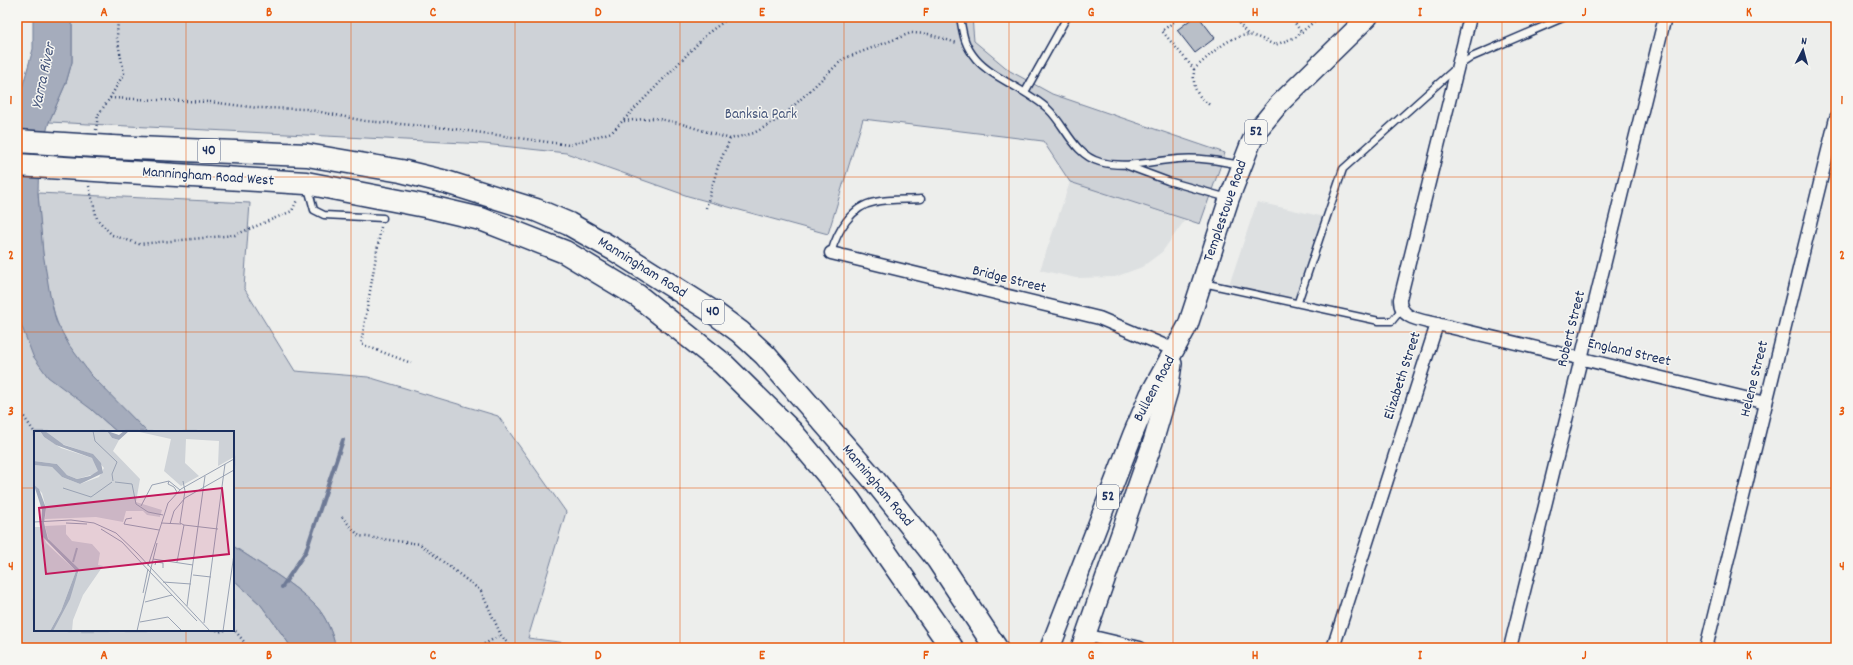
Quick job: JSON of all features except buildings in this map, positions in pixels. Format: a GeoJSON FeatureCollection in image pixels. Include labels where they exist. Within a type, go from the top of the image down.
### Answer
{"type":"FeatureCollection","features":[{"type":"Feature","properties":{"kind":"highway","name":"Manningham Road West"},"geometry":{"type":"LineString","coordinates":[[17,141],[111,147],[307,155]]}},
{"type":"Feature","properties":{"kind":"highway","name":"Manningham Road"},"geometry":{"type":"LineString","coordinates":[[307,155],[401,171],[446,182],[536,210],[569,224],[653,272],[740,332],[765,355],[875,481],[938,560],[996,648]]}},
{"type":"Feature","properties":{"kind":"highway","name":"Manningham Road West"},"geometry":{"type":"LineString","coordinates":[[17,165],[306,183]]}},
{"type":"Feature","properties":{"kind":"highway","name":"Manningham Road"},"geometry":{"type":"LineString","coordinates":[[306,183],[481,219],[565,252],[638,296],[692,338],[741,380],[792,432],[849,500],[952,648]]}},
{"type":"Feature","properties":{"kind":"highway"},"geometry":{"type":"LineString","coordinates":[[692,338],[712,312]]}},
{"type":"Feature","properties":{"kind":"main road","name":"Templestowe Road"},"geometry":{"type":"LineString","coordinates":[[1175,350],[1188,325],[1229,199],[1256,132],[1296,87],[1368,17]]}},
{"type":"Feature","properties":{"kind":"main road","name":"Bulleen Road"},"geometry":{"type":"LineString","coordinates":[[1083,641],[1153,442],[1168,391],[1175,350]]}},
{"type":"Feature","properties":{"kind":"main road","name":"Bulleen Road"},"geometry":{"type":"LineString","coordinates":[[1050,648],[1133,434],[1150,394],[1175,350]]}},
{"type":"Feature","properties":{"kind":"street","name":"Elizabeth Street"},"geometry":{"type":"LineString","coordinates":[[1333,648],[1437,324],[1410,317],[1401,310],[1400,299],[1470,17]]}},
{"type":"Feature","properties":{"kind":"street","name":"Robert Street"},"geometry":{"type":"LineString","coordinates":[[1510,648],[1666,17]]}},
{"type":"Feature","properties":{"kind":"street","name":"Helene Street"},"geometry":{"type":"LineString","coordinates":[[1706,648],[1836,118]]}},
{"type":"Feature","properties":{"kind":"street","name":"Bridge Street"},"geometry":{"type":"LineString","coordinates":[[831,253],[1099,318],[1175,350]]}},
{"type":"Feature","properties":{"kind":"street","name":"England Street"},"geometry":{"type":"LineString","coordinates":[[1437,324],[1766,403]]}},
{"type":"Feature","properties":{"kind":"street"},"geometry":{"type":"LineString","coordinates":[[1083,641],[1140,648]]}},
{"type":"Feature","properties":{"kind":"lane"},"geometry":{"type":"LineString","coordinates":[[960,17],[965,46],[977,60],[1040,101],[1056,116],[1082,153],[1101,162],[1126,166],[1174,183],[1229,199]]}},
{"type":"Feature","properties":{"kind":"lane"},"geometry":{"type":"LineString","coordinates":[[1025,92],[1067,17]]}},
{"type":"Feature","properties":{"kind":"lane"},"geometry":{"type":"LineString","coordinates":[[1298,302],[1343,169],[1457,67],[1472,57],[1565,17]]}},
{"type":"Feature","properties":{"kind":"lane"},"geometry":{"type":"LineString","coordinates":[[1126,166],[1197,158],[1242,165]]}},
{"type":"Feature","properties":{"kind":"lane"},"geometry":{"type":"LineString","coordinates":[[306,183],[314,210],[324,215],[383,218]]}},
{"type":"Feature","properties":{"kind":"lane"},"geometry":{"type":"LineString","coordinates":[[831,253],[840,229],[860,208],[874,202],[921,199]]}},
{"type":"Feature","properties":{"kind":"lane"},"geometry":{"type":"LineString","coordinates":[[1202,283],[1298,302],[1379,321],[1392,321],[1401,310]]}},
{"type":"Feature","properties":{"kind":"path"},"geometry":{"type":"LineString","coordinates":[[110,98],[124,73],[117,38],[118,17]]}},
{"type":"Feature","properties":{"kind":"path"},"geometry":{"type":"LineString","coordinates":[[1180,17],[1162,31],[1194,69],[1193,85],[1199,97],[1210,106]]}},
{"type":"Feature","properties":{"kind":"path"},"geometry":{"type":"LineString","coordinates":[[1234,17],[1249,36]]}},
{"type":"Feature","properties":{"kind":"path"},"geometry":{"type":"LineString","coordinates":[[1291,17],[1301,32]]}},
{"type":"Feature","properties":{"kind":"path"},"geometry":{"type":"LineString","coordinates":[[1194,69],[1229,41],[1238,37],[1254,36],[1275,45],[1296,37],[1318,17]]}},
{"type":"Feature","properties":{"kind":"path"},"geometry":{"type":"LineString","coordinates":[[623,121],[654,118],[678,123],[730,139],[754,133],[781,118],[843,59],[911,33],[928,34],[965,46]]}},
{"type":"Feature","properties":{"kind":"path"},"geometry":{"type":"LineString","coordinates":[[706,208],[718,166],[730,139]]}},
{"type":"Feature","properties":{"kind":"path"},"geometry":{"type":"LineString","coordinates":[[383,218],[361,344],[411,363]]}},
{"type":"Feature","properties":{"kind":"path"},"geometry":{"type":"LineString","coordinates":[[17,413],[24,417],[34,432]]}},
{"type":"Feature","properties":{"kind":"path"},"geometry":{"type":"LineString","coordinates":[[342,517],[359,536],[420,544],[481,591],[501,635],[511,648]]}},
{"type":"Feature","properties":{"kind":"path"},"geometry":{"type":"LineString","coordinates":[[234,629],[245,643],[246,648]]}},
{"type":"Feature","properties":{"kind":"path"},"geometry":{"type":"LineString","coordinates":[[477,648],[501,635]]}},
{"type":"Feature","properties":{"kind":"shaded area"},"geometry":{"type":"Polygon","coordinates":[[[1070,182],[1185,220],[1162,252],[1142,267],[1115,277],[1076,278],[1040,270],[1070,182]]]}},
{"type":"Feature","properties":{"kind":"shaded area"},"geometry":{"type":"Polygon","coordinates":[[[1257,202],[1329,218],[1299,307],[1227,291],[1257,202]]]}},
{"type":"Feature","properties":{"kind":"green space","name":"Banksia Park"},"geometry":{"type":"Polygon","coordinates":[[[72,17],[972,17],[974,41],[1010,71],[1052,94],[1225,153],[1200,224],[1070,182],[1043,141],[863,119],[828,234],[688,196],[566,153],[484,144],[49,122],[66,83],[72,62],[72,17]]]}},
{"type":"Feature","properties":{"kind":"green space"},"geometry":{"type":"Polygon","coordinates":[[[38,193],[250,203],[244,288],[295,371],[368,377],[498,416],[566,512],[528,638],[581,645],[579,648],[336,648],[329,626],[316,606],[308,598],[288,582],[234,547],[234,431],[146,431],[95,380],[71,350],[56,319],[48,288],[40,225],[38,193]]]}},
{"type":"Feature","properties":{"kind":"green space"},"geometry":{"type":"Polygon","coordinates":[[[17,314],[23,328],[91,409],[116,431],[34,431],[34,631],[234,631],[234,580],[261,605],[292,648],[17,648],[17,314]]]}},
{"type":"Feature","properties":{"kind":"water","name":"Yarra River"},"geometry":{"type":"Polygon","coordinates":[[[33,17],[72,17],[72,62],[66,83],[49,122],[39,160],[38,193],[43,253],[56,321],[69,345],[91,375],[146,431],[116,431],[91,409],[48,377],[33,356],[17,314],[17,106],[33,49],[33,17]]]}},
{"type":"Feature","properties":{"kind":"water"},"geometry":{"type":"Polygon","coordinates":[[[234,547],[288,582],[308,598],[316,606],[329,626],[336,648],[292,648],[261,605],[234,580],[234,547]]]}},
{"type":"Feature","properties":{"kind":"waterway"},"geometry":{"type":"LineString","coordinates":[[282,587],[306,551],[343,440]]}}]}
